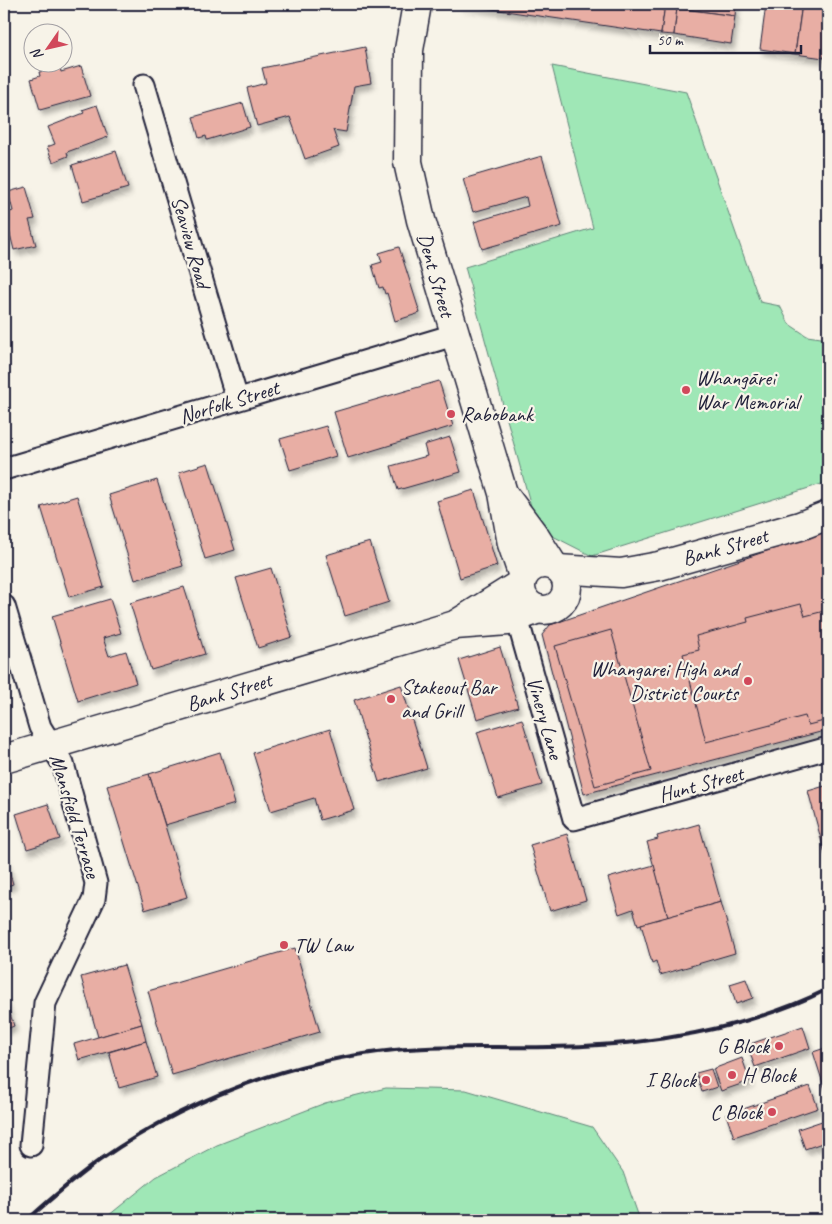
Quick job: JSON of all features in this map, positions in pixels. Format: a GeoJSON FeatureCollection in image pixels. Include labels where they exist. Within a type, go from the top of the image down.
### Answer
{"type":"FeatureCollection","features":[{"type":"Feature","properties":{"kind":"main road","name":"Dent Street"},"geometry":{"type":"LineString","coordinates":[[403,4],[409,50],[408,162],[419,213],[502,493],[512,544],[517,584]]}},
{"type":"Feature","properties":{"kind":"main road","name":"Dent Street"},"geometry":{"type":"LineString","coordinates":[[409,50],[417,4]]}},
{"type":"Feature","properties":{"kind":"main road","name":"Dent Street"},"geometry":{"type":"LineString","coordinates":[[502,493],[556,567]]}},
{"type":"Feature","properties":{"kind":"main road","name":"Bank Street"},"geometry":{"type":"LineString","coordinates":[[4,759],[455,625],[497,623],[539,609],[621,573],[659,566],[800,526],[828,514]]}},
{"type":"Feature","properties":{"kind":"main road"},"geometry":{"type":"LineString","coordinates":[[539,564],[556,567],[563,574],[567,587],[539,609],[526,602],[517,584],[527,570],[539,564]]}},
{"type":"Feature","properties":{"kind":"main road","name":"Bank Street"},"geometry":{"type":"LineString","coordinates":[[556,567],[621,573]]}},
{"type":"Feature","properties":{"kind":"main road","name":"Bank Street"},"geometry":{"type":"LineString","coordinates":[[455,625],[517,584]]}},
{"type":"Feature","properties":{"kind":"street","name":"Seaview Road"},"geometry":{"type":"LineString","coordinates":[[144,85],[237,399]]}},
{"type":"Feature","properties":{"kind":"street","name":"Norfolk Street"},"geometry":{"type":"LineString","coordinates":[[4,468],[454,334]]}},
{"type":"Feature","properties":{"kind":"street","name":"Mansfield Terrace"},"geometry":{"type":"LineString","coordinates":[[4,606],[40,727],[63,764],[95,875],[97,891],[45,1003],[30,1145]]}},
{"type":"Feature","properties":{"kind":"street","name":"Vinery Lane"},"geometry":{"type":"LineString","coordinates":[[539,609],[574,819]]}},
{"type":"Feature","properties":{"kind":"street","name":"Hunt Street"},"geometry":{"type":"LineString","coordinates":[[574,819],[828,748]]}},
{"type":"Feature","properties":{"kind":"green space"},"geometry":{"type":"Polygon","coordinates":[[[552,66],[686,92],[760,302],[780,306],[789,324],[807,336],[828,339],[828,482],[592,556],[537,528],[465,267],[593,228],[552,66]]]}},
{"type":"Feature","properties":{"kind":"green space"},"geometry":{"type":"Polygon","coordinates":[[[386,1088],[466,1090],[592,1127],[623,1172],[640,1220],[103,1220],[156,1177],[217,1145],[325,1103],[386,1088]]]}},
{"type":"Feature","properties":{"kind":"building"},"geometry":{"type":"Polygon","coordinates":[[[458,4],[665,4],[661,34],[458,4]]]}},
{"type":"Feature","properties":{"kind":"building"},"geometry":{"type":"Polygon","coordinates":[[[665,4],[736,4],[735,16],[677,8],[674,35],[661,34],[665,4]]]}},
{"type":"Feature","properties":{"kind":"building"},"geometry":{"type":"Polygon","coordinates":[[[766,4],[802,4],[795,54],[760,49],[766,4]]]}},
{"type":"Feature","properties":{"kind":"building"},"geometry":{"type":"Polygon","coordinates":[[[802,4],[828,4],[828,28],[824,58],[795,54],[802,4]]]}},
{"type":"Feature","properties":{"kind":"building"},"geometry":{"type":"Polygon","coordinates":[[[677,8],[735,16],[731,44],[674,35],[677,8]]]}},
{"type":"Feature","properties":{"kind":"building"},"geometry":{"type":"Polygon","coordinates":[[[828,28],[828,59],[824,58],[828,28]]]}},
{"type":"Feature","properties":{"kind":"building"},"geometry":{"type":"Polygon","coordinates":[[[365,47],[371,83],[354,86],[346,132],[333,130],[339,147],[305,159],[290,117],[257,126],[247,88],[266,83],[262,68],[365,47]]]}},
{"type":"Feature","properties":{"kind":"building"},"geometry":{"type":"Polygon","coordinates":[[[81,66],[90,96],[40,110],[31,79],[40,76],[39,72],[72,72],[72,69],[81,66]]]}},
{"type":"Feature","properties":{"kind":"building"},"geometry":{"type":"Polygon","coordinates":[[[243,103],[250,127],[207,140],[206,136],[199,138],[193,117],[243,103]]]}},
{"type":"Feature","properties":{"kind":"building"},"geometry":{"type":"Polygon","coordinates":[[[97,105],[108,137],[67,152],[68,156],[53,162],[47,147],[55,144],[48,127],[84,113],[82,110],[97,105]]]}},
{"type":"Feature","properties":{"kind":"building"},"geometry":{"type":"Polygon","coordinates":[[[116,151],[128,188],[83,201],[72,165],[116,151]]]}},
{"type":"Feature","properties":{"kind":"building"},"geometry":{"type":"Polygon","coordinates":[[[542,156],[562,226],[482,249],[474,222],[528,206],[526,197],[473,212],[463,179],[542,156]]]}},
{"type":"Feature","properties":{"kind":"building"},"geometry":{"type":"Polygon","coordinates":[[[26,187],[35,219],[29,220],[36,245],[14,250],[5,214],[13,211],[8,192],[26,187]]]}},
{"type":"Feature","properties":{"kind":"building"},"geometry":{"type":"Polygon","coordinates":[[[399,247],[420,313],[395,321],[387,293],[385,294],[383,287],[379,288],[372,265],[382,262],[379,253],[399,247]]]}},
{"type":"Feature","properties":{"kind":"building"},"geometry":{"type":"Polygon","coordinates":[[[439,381],[453,426],[348,458],[334,412],[439,381]]]}},
{"type":"Feature","properties":{"kind":"building"},"geometry":{"type":"Polygon","coordinates":[[[326,426],[336,456],[290,470],[280,439],[326,426]]]}},
{"type":"Feature","properties":{"kind":"building"},"geometry":{"type":"Polygon","coordinates":[[[450,437],[461,472],[398,490],[391,466],[427,456],[424,445],[450,437]]]}},
{"type":"Feature","properties":{"kind":"building"},"geometry":{"type":"Polygon","coordinates":[[[208,463],[235,550],[205,559],[179,472],[208,463]]]}},
{"type":"Feature","properties":{"kind":"building"},"geometry":{"type":"Polygon","coordinates":[[[157,480],[183,566],[135,580],[109,495],[157,480]]]}},
{"type":"Feature","properties":{"kind":"building"},"geometry":{"type":"Polygon","coordinates":[[[474,490],[497,566],[460,578],[437,501],[474,490]]]}},
{"type":"Feature","properties":{"kind":"building"},"geometry":{"type":"Polygon","coordinates":[[[77,496],[104,587],[69,597],[41,507],[77,496]]]}},
{"type":"Feature","properties":{"kind":"building"},"geometry":{"type":"Polygon","coordinates":[[[828,530],[828,730],[584,794],[542,635],[550,625],[828,530]]]}},
{"type":"Feature","properties":{"kind":"building"},"geometry":{"type":"Polygon","coordinates":[[[370,542],[389,602],[345,616],[326,555],[370,542]]]}},
{"type":"Feature","properties":{"kind":"building"},"geometry":{"type":"Polygon","coordinates":[[[271,568],[292,637],[258,648],[236,578],[271,568]]]}},
{"type":"Feature","properties":{"kind":"building"},"geometry":{"type":"Polygon","coordinates":[[[184,587],[205,654],[151,670],[130,603],[184,587]]]}},
{"type":"Feature","properties":{"kind":"building"},"geometry":{"type":"Polygon","coordinates":[[[110,599],[121,633],[103,638],[109,656],[126,651],[136,683],[78,701],[52,616],[110,599]]]}},
{"type":"Feature","properties":{"kind":"building"},"geometry":{"type":"Polygon","coordinates":[[[801,604],[805,616],[828,610],[828,720],[808,725],[805,716],[706,742],[683,654],[699,650],[696,636],[748,622],[747,618],[801,604]]]}},
{"type":"Feature","properties":{"kind":"building"},"geometry":{"type":"Polygon","coordinates":[[[611,630],[651,771],[595,786],[555,646],[611,630]]]}},
{"type":"Feature","properties":{"kind":"building"},"geometry":{"type":"Polygon","coordinates":[[[500,647],[518,707],[477,719],[459,660],[500,647]]]}},
{"type":"Feature","properties":{"kind":"building"},"geometry":{"type":"Polygon","coordinates":[[[401,685],[427,768],[379,782],[354,700],[401,685]]]}},
{"type":"Feature","properties":{"kind":"building"},"geometry":{"type":"Polygon","coordinates":[[[522,719],[542,785],[498,798],[477,732],[522,719]]]}},
{"type":"Feature","properties":{"kind":"building"},"geometry":{"type":"Polygon","coordinates":[[[330,729],[354,810],[320,820],[314,798],[271,811],[253,753],[330,729]]]}},
{"type":"Feature","properties":{"kind":"building"},"geometry":{"type":"Polygon","coordinates":[[[220,752],[235,804],[165,825],[149,774],[220,752]]]}},
{"type":"Feature","properties":{"kind":"building"},"geometry":{"type":"Polygon","coordinates":[[[149,774],[187,897],[145,910],[107,786],[149,774]]]}},
{"type":"Feature","properties":{"kind":"building"},"geometry":{"type":"Polygon","coordinates":[[[828,785],[828,865],[808,791],[828,785]]]}},
{"type":"Feature","properties":{"kind":"building"},"geometry":{"type":"Polygon","coordinates":[[[48,804],[60,839],[27,849],[16,814],[48,804]]]}},
{"type":"Feature","properties":{"kind":"building"},"geometry":{"type":"Polygon","coordinates":[[[699,824],[721,902],[668,917],[647,842],[658,839],[657,836],[699,824]]]}},
{"type":"Feature","properties":{"kind":"building"},"geometry":{"type":"Polygon","coordinates":[[[567,834],[586,900],[550,911],[530,845],[567,834]]]}},
{"type":"Feature","properties":{"kind":"building"},"geometry":{"type":"Polygon","coordinates":[[[4,852],[13,884],[4,887],[4,852]]]}},
{"type":"Feature","properties":{"kind":"building"},"geometry":{"type":"Polygon","coordinates":[[[654,865],[668,917],[638,925],[633,909],[619,914],[608,878],[654,865]]]}},
{"type":"Feature","properties":{"kind":"building"},"geometry":{"type":"Polygon","coordinates":[[[721,902],[735,953],[660,975],[656,961],[652,963],[641,924],[721,902]]]}},
{"type":"Feature","properties":{"kind":"building"},"geometry":{"type":"Polygon","coordinates":[[[295,948],[320,1032],[172,1075],[148,991],[295,948]]]}},
{"type":"Feature","properties":{"kind":"building"},"geometry":{"type":"Polygon","coordinates":[[[124,965],[142,1024],[98,1037],[81,977],[124,965]]]}},
{"type":"Feature","properties":{"kind":"building"},"geometry":{"type":"Polygon","coordinates":[[[746,979],[753,998],[736,1004],[730,984],[746,979]]]}},
{"type":"Feature","properties":{"kind":"building"},"geometry":{"type":"Polygon","coordinates":[[[4,995],[14,1026],[4,1030],[4,995]]]}},
{"type":"Feature","properties":{"kind":"building"},"geometry":{"type":"Polygon","coordinates":[[[142,1024],[146,1041],[79,1060],[74,1044],[142,1024]]]}},
{"type":"Feature","properties":{"kind":"building","name":"G Block"},"geometry":{"type":"Polygon","coordinates":[[[803,1026],[810,1048],[755,1067],[747,1045],[803,1026]]]}},
{"type":"Feature","properties":{"kind":"building"},"geometry":{"type":"Polygon","coordinates":[[[146,1041],[157,1077],[119,1088],[109,1052],[146,1041]]]}},
{"type":"Feature","properties":{"kind":"building"},"geometry":{"type":"Polygon","coordinates":[[[828,1047],[828,1099],[813,1052],[828,1047]]]}},
{"type":"Feature","properties":{"kind":"building","name":"H Block"},"geometry":{"type":"Polygon","coordinates":[[[742,1058],[750,1081],[721,1091],[713,1069],[742,1058]]]}},
{"type":"Feature","properties":{"kind":"building","name":"I Block"},"geometry":{"type":"Polygon","coordinates":[[[711,1069],[717,1087],[702,1092],[696,1073],[711,1069]]]}},
{"type":"Feature","properties":{"kind":"building","name":"C Block"},"geometry":{"type":"Polygon","coordinates":[[[810,1086],[818,1108],[734,1137],[726,1115],[810,1086]]]}},
{"type":"Feature","properties":{"kind":"building"},"geometry":{"type":"Polygon","coordinates":[[[828,1119],[828,1141],[805,1149],[798,1129],[828,1119]]]}},
{"type":"Feature","properties":{"kind":"building"},"geometry":{"type":"Polygon","coordinates":[[[828,1212],[828,1220],[822,1220],[821,1213],[828,1212]]]}},
{"type":"Feature","properties":{"kind":"railway"},"geometry":{"type":"LineString","coordinates":[[27,1220],[100,1160],[168,1119],[240,1086],[316,1063],[355,1055],[414,1048],[585,1046],[657,1040],[692,1034],[762,1016],[828,989]]}},
{"type":"Feature","properties":{"kind":"place","name":"Whangārei War Memorial"},"geometry":{"type":"Point","coordinates":[686,390]}},
{"type":"Feature","properties":{"kind":"place","name":"Rabobank"},"geometry":{"type":"Point","coordinates":[451,414]}},
{"type":"Feature","properties":{"kind":"place","name":"Whangarei High and District Courts"},"geometry":{"type":"Point","coordinates":[748,681]}},
{"type":"Feature","properties":{"kind":"place","name":"Stakeout Bar and Grill"},"geometry":{"type":"Point","coordinates":[391,699]}},
{"type":"Feature","properties":{"kind":"place","name":"TW Law"},"geometry":{"type":"Point","coordinates":[284,945]}},
{"type":"Feature","properties":{"kind":"place","name":"G Block"},"geometry":{"type":"Point","coordinates":[779,1046]}},
{"type":"Feature","properties":{"kind":"place","name":"H Block"},"geometry":{"type":"Point","coordinates":[732,1075]}},
{"type":"Feature","properties":{"kind":"place","name":"I Block"},"geometry":{"type":"Point","coordinates":[706,1080]}},
{"type":"Feature","properties":{"kind":"place","name":"C Block"},"geometry":{"type":"Point","coordinates":[772,1112]}}]}
